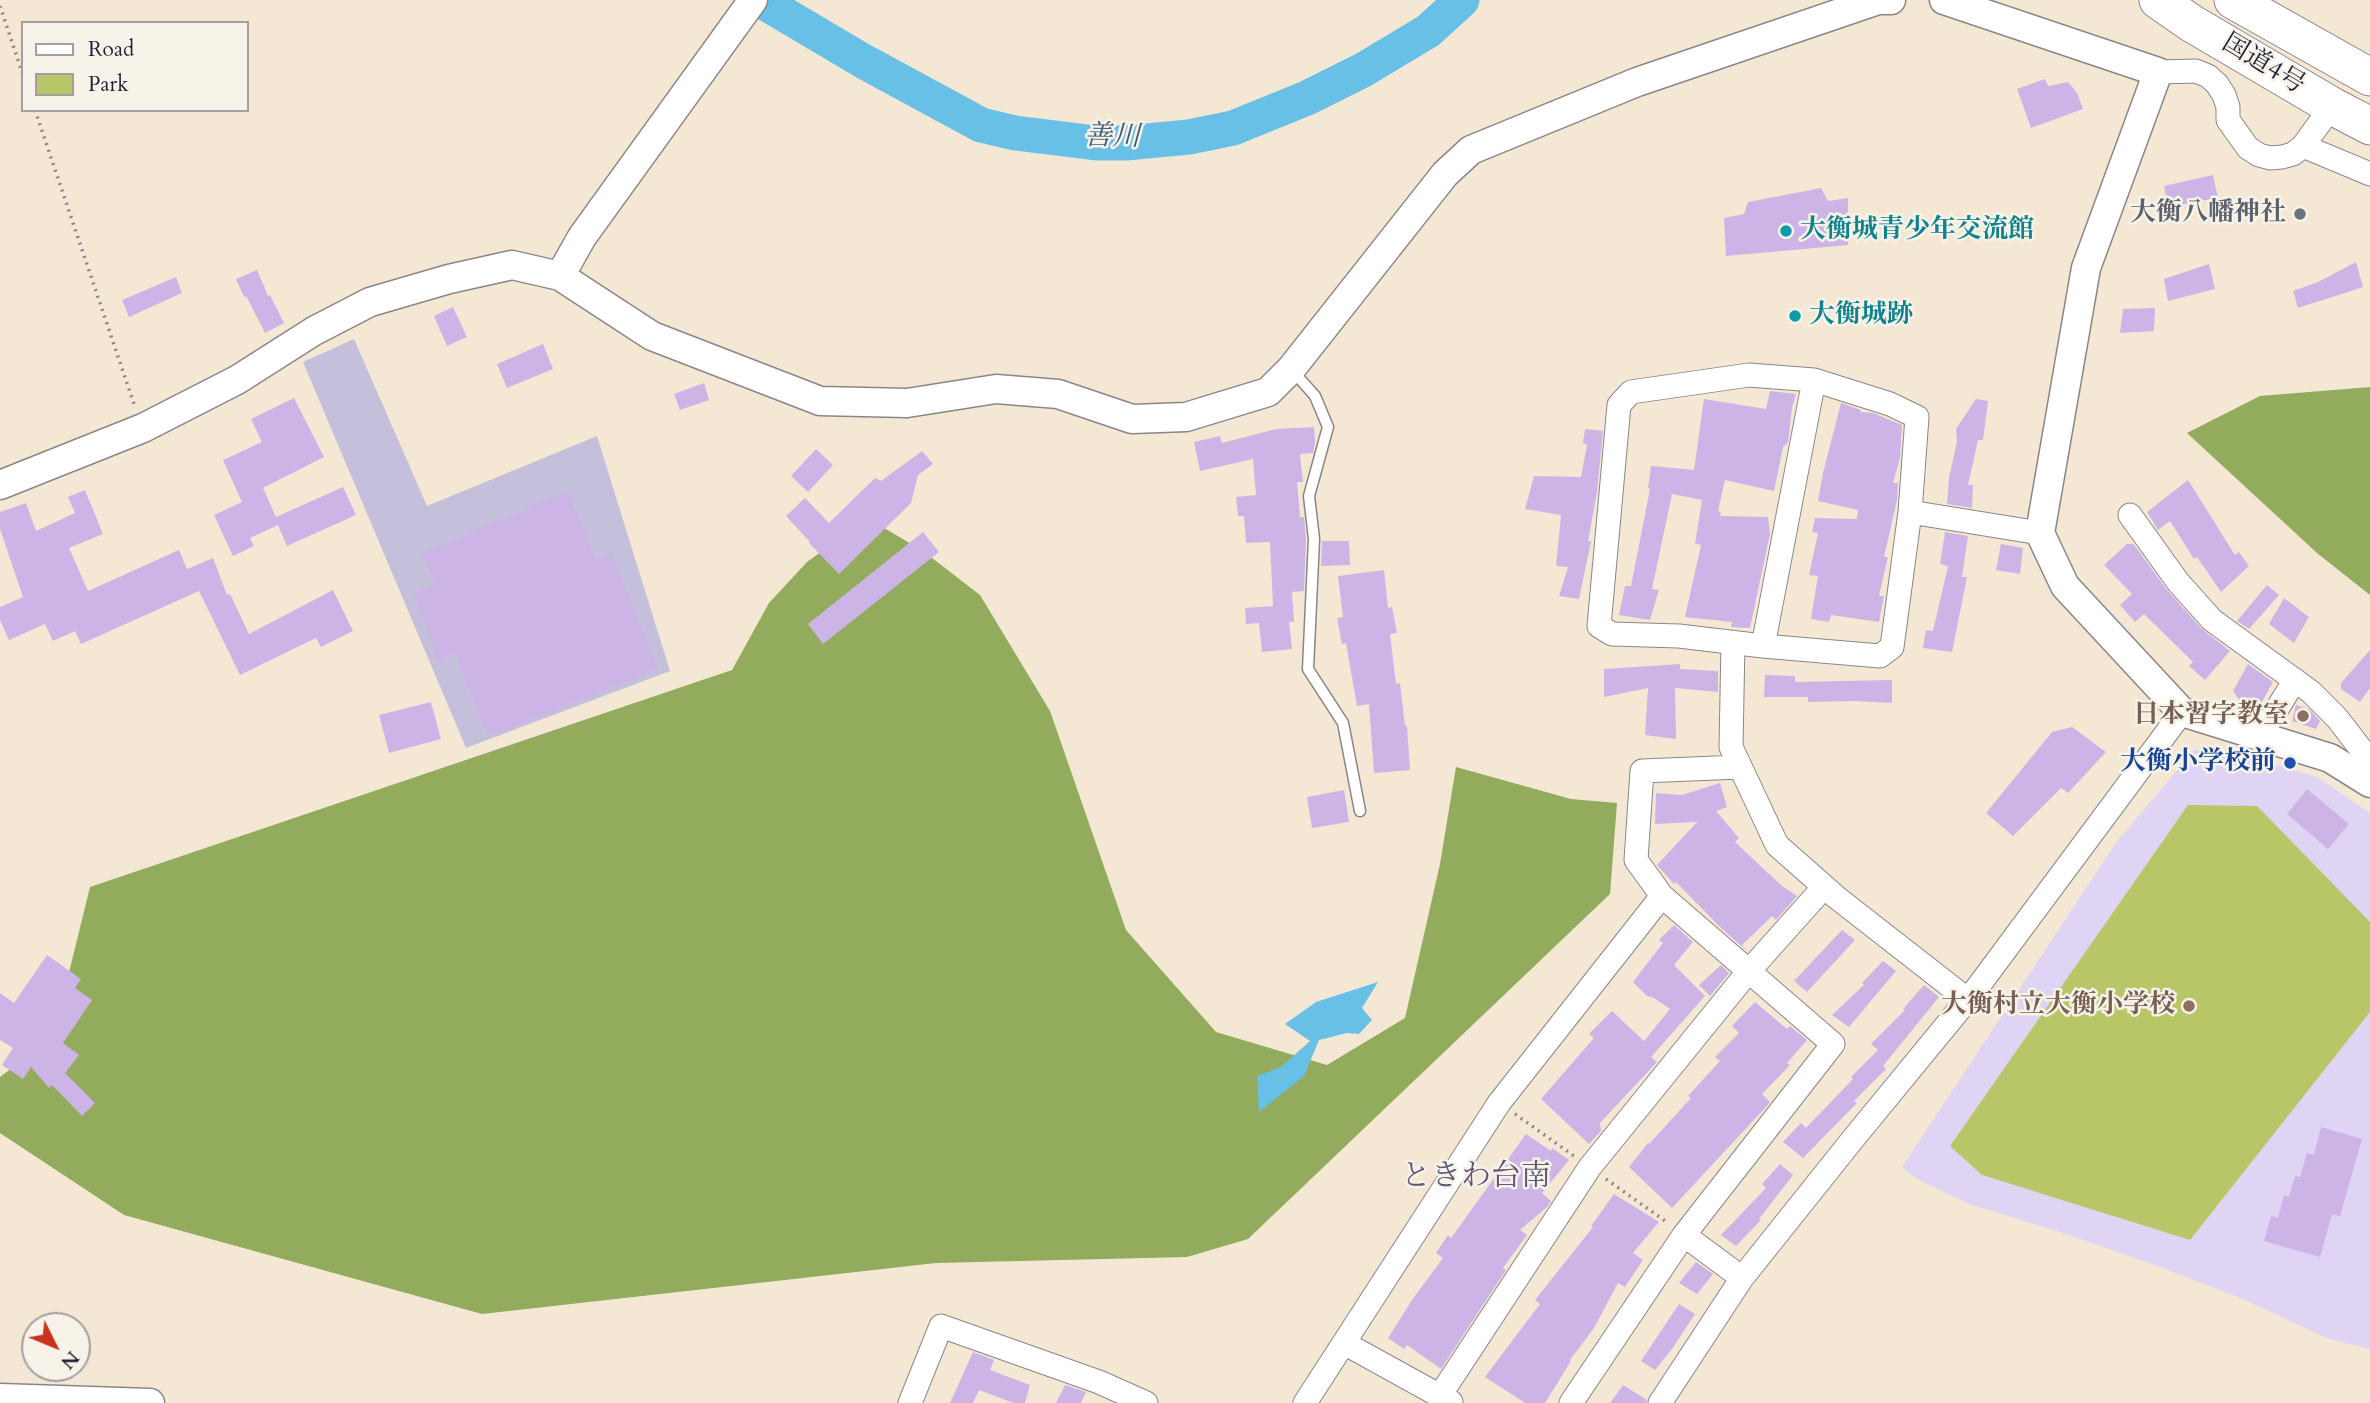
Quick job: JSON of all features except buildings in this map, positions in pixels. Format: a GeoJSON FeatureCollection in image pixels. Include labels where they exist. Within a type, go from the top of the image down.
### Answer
{"type":"FeatureCollection","features":[{"type":"Feature","properties":{"kind":"highway","name":"国道4号"},"geometry":{"type":"LineString","coordinates":[[2158,0],[2191,23],[2370,126]]}},
{"type":"Feature","properties":{"kind":"highway","name":"国道4号"},"geometry":{"type":"LineString","coordinates":[[2233,0],[2370,77]]}},
{"type":"Feature","properties":{"kind":"street"},"geometry":{"type":"LineString","coordinates":[[560,276],[582,237],[753,0]]}},
{"type":"Feature","properties":{"kind":"street"},"geometry":{"type":"LineString","coordinates":[[0,485],[143,428],[237,380],[313,331],[370,302],[449,279],[512,265],[560,276],[652,336],[820,401],[907,402],[996,389],[1058,394],[1132,419],[1186,417],[1268,392],[1292,369],[1445,174],[1471,150],[1637,82],[1878,1],[1891,0]]}},
{"type":"Feature","properties":{"kind":"street"},"geometry":{"type":"LineString","coordinates":[[1944,0],[2158,72],[2196,71],[2208,76],[2224,95],[2228,120],[2248,148],[2259,155],[2282,158],[2303,146],[2332,106]]}},
{"type":"Feature","properties":{"kind":"street"},"geometry":{"type":"LineString","coordinates":[[2158,72],[2086,268],[2040,533],[2066,586],[2182,712],[2330,758],[2370,783]]}},
{"type":"Feature","properties":{"kind":"street"},"geometry":{"type":"LineString","coordinates":[[2303,146],[2370,174]]}},
{"type":"Feature","properties":{"kind":"street"},"geometry":{"type":"LineString","coordinates":[[1749,376],[1814,380],[1890,404],[1917,417],[1910,512],[1892,647],[1880,656],[1678,636],[1612,634],[1599,626],[1619,405],[1632,392],[1749,376]]}},
{"type":"Feature","properties":{"kind":"street"},"geometry":{"type":"LineString","coordinates":[[1763,646],[1814,380]]}},
{"type":"Feature","properties":{"kind":"street"},"geometry":{"type":"LineString","coordinates":[[1910,512],[2040,533]]}},
{"type":"Feature","properties":{"kind":"street"},"geometry":{"type":"LineString","coordinates":[[2130,515],[2178,582],[2212,620],[2295,680],[2337,718],[2370,761]]}},
{"type":"Feature","properties":{"kind":"street"},"geometry":{"type":"LineString","coordinates":[[1733,643],[1731,747],[1777,845],[1824,887],[1968,1000]]}},
{"type":"Feature","properties":{"kind":"street"},"geometry":{"type":"LineString","coordinates":[[2260,736],[2295,680]]}},
{"type":"Feature","properties":{"kind":"street"},"geometry":{"type":"LineString","coordinates":[[1660,1403],[1742,1278],[1968,1000],[2182,712]]}},
{"type":"Feature","properties":{"kind":"street"},"geometry":{"type":"LineString","coordinates":[[1571,1403],[1684,1235],[1833,1044],[1662,896],[1636,860],[1642,771],[1740,767]]}},
{"type":"Feature","properties":{"kind":"street"},"geometry":{"type":"LineString","coordinates":[[1344,1343],[1446,1400],[1590,1167],[1748,972],[1824,887]]}},
{"type":"Feature","properties":{"kind":"street"},"geometry":{"type":"LineString","coordinates":[[1305,1403],[1499,1103],[1662,896]]}},
{"type":"Feature","properties":{"kind":"street"},"geometry":{"type":"LineString","coordinates":[[1684,1235],[1742,1278]]}},
{"type":"Feature","properties":{"kind":"street"},"geometry":{"type":"LineString","coordinates":[[910,1403],[941,1326],[1099,1382],[1146,1403]]}},
{"type":"Feature","properties":{"kind":"street"},"geometry":{"type":"LineString","coordinates":[[0,1398],[150,1403]]}},
{"type":"Feature","properties":{"kind":"lane"},"geometry":{"type":"LineString","coordinates":[[1292,369],[1315,396],[1328,427],[1309,496],[1314,539],[1308,669],[1343,723],[1360,811]]}},
{"type":"Feature","properties":{"kind":"path"},"geometry":{"type":"LineString","coordinates":[[0,6],[21,69]]}},
{"type":"Feature","properties":{"kind":"path"},"geometry":{"type":"LineString","coordinates":[[35,112],[143,428]]}},
{"type":"Feature","properties":{"kind":"shaded area"},"geometry":{"type":"Polygon","coordinates":[[[354,339],[427,506],[597,436],[670,671],[466,748],[303,362],[354,339]]]}},
{"type":"Feature","properties":{"kind":"shaded area","name":"大衡村立大衡小学校"},"geometry":{"type":"Polygon","coordinates":[[[2195,749],[2275,764],[2319,778],[2370,813],[2370,1349],[2329,1339],[2245,1300],[2163,1268],[1969,1204],[1917,1179],[1902,1167],[2115,844],[2195,749]]]}},
{"type":"Feature","properties":{"kind":"green space"},"geometry":{"type":"Polygon","coordinates":[[[2370,387],[2370,595],[2317,553],[2187,433],[2260,396],[2370,387]]]}},
{"type":"Feature","properties":{"kind":"green space"},"geometry":{"type":"Polygon","coordinates":[[[874,522],[923,551],[980,595],[1050,711],[1126,930],[1216,1032],[1327,1065],[1405,1018],[1440,864],[1456,767],[1571,799],[1617,803],[1610,894],[1248,1239],[1187,1257],[936,1263],[482,1314],[124,1215],[0,1133],[0,1077],[37,1049],[63,997],[90,887],[732,670],[769,603],[807,562],[846,534],[874,522]]]}},
{"type":"Feature","properties":{"kind":"green space"},"geometry":{"type":"Polygon","coordinates":[[[2188,805],[2257,806],[2370,922],[2370,1012],[2190,1240],[1982,1175],[1950,1146],[2188,805]]]}},
{"type":"Feature","properties":{"kind":"water"},"geometry":{"type":"Polygon","coordinates":[[[1378,982],[1362,1008],[1372,1020],[1359,1034],[1347,1033],[1319,1040],[1304,1076],[1259,1112],[1257,1076],[1281,1067],[1310,1041],[1285,1024],[1316,1002],[1378,982]]]}},
{"type":"Feature","properties":{"kind":"waterway","name":"善川"},"geometry":{"type":"LineString","coordinates":[[760,0],[863,61],[981,125],[1015,133],[1096,143],[1189,137],[1233,128],[1307,98],[1363,70],[1428,31],[1462,0]]}},
{"type":"Feature","properties":{"kind":"place","name":"大衡八幡神社"},"geometry":{"type":"Point","coordinates":[2300,214]}},
{"type":"Feature","properties":{"kind":"place","name":"大衡城青少年交流館"},"geometry":{"type":"Point","coordinates":[1786,231]}},
{"type":"Feature","properties":{"kind":"place","name":"大衡城跡"},"geometry":{"type":"Point","coordinates":[1795,316]}},
{"type":"Feature","properties":{"kind":"place","name":"日本習字教室"},"geometry":{"type":"Point","coordinates":[2303,716]}},
{"type":"Feature","properties":{"kind":"place","name":"大衡小学校前"},"geometry":{"type":"Point","coordinates":[2290,763]}},
{"type":"Feature","properties":{"kind":"place","name":"大衡村立大衡小学校"},"geometry":{"type":"Point","coordinates":[2189,1006]}},
{"type":"Feature","properties":{"kind":"district","name":"ときわ台南"},"geometry":{"type":"Point","coordinates":[1476,1178]}}]}
